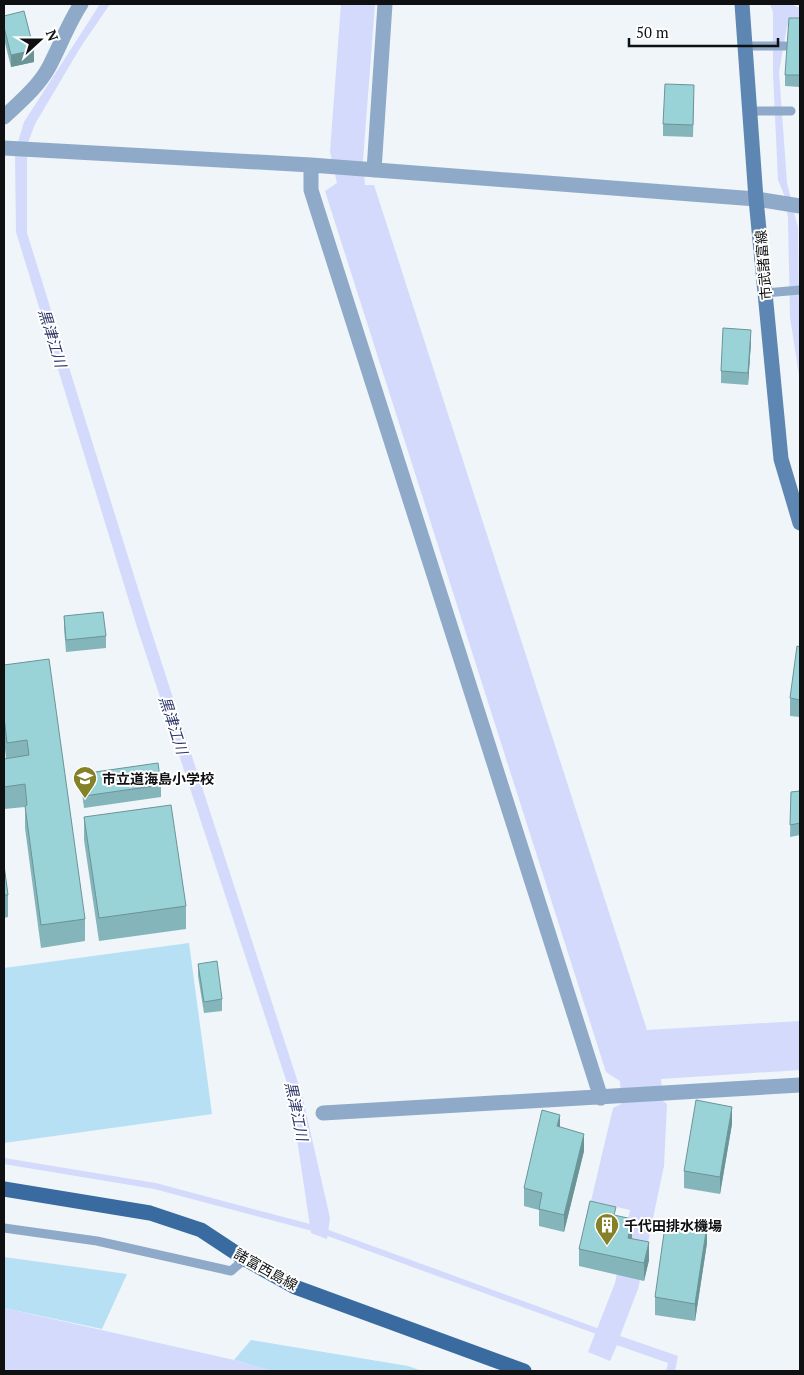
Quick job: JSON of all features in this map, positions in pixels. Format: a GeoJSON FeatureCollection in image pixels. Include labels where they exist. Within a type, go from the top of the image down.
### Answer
{"type":"FeatureCollection","features":[{"type":"Feature","properties":{"kind":"main road","name":"市武諸富線"},"geometry":{"type":"LineString","coordinates":[[742,4],[756,199],[781,459],[800,523]]}},
{"type":"Feature","properties":{"kind":"main road","name":"諸富西島線"},"geometry":{"type":"LineString","coordinates":[[4,1189],[150,1213],[201,1230],[245,1259],[296,1287],[524,1371]]}},
{"type":"Feature","properties":{"kind":"street"},"geometry":{"type":"LineString","coordinates":[[4,117],[27,96],[48,69],[68,24],[81,4]]}},
{"type":"Feature","properties":{"kind":"street"},"geometry":{"type":"LineString","coordinates":[[374,170],[385,4]]}},
{"type":"Feature","properties":{"kind":"street"},"geometry":{"type":"LineString","coordinates":[[6,148],[48,149],[374,170],[756,199],[800,206]]}},
{"type":"Feature","properties":{"kind":"street"},"geometry":{"type":"LineString","coordinates":[[319,166],[311,190],[601,1098]]}},
{"type":"Feature","properties":{"kind":"street"},"geometry":{"type":"LineString","coordinates":[[322,1113],[800,1085]]}},
{"type":"Feature","properties":{"kind":"lane"},"geometry":{"type":"LineString","coordinates":[[745,46],[785,46]]}},
{"type":"Feature","properties":{"kind":"lane"},"geometry":{"type":"LineString","coordinates":[[750,111],[791,111]]}},
{"type":"Feature","properties":{"kind":"lane"},"geometry":{"type":"LineString","coordinates":[[765,293],[800,290]]}},
{"type":"Feature","properties":{"kind":"lane"},"geometry":{"type":"LineString","coordinates":[[4,1228],[98,1241],[231,1271],[245,1259]]}},
{"type":"Feature","properties":{"kind":"shaded area"},"geometry":{"type":"Polygon","coordinates":[[[189,943],[212,1114],[4,1143],[4,968],[189,943]]]}},
{"type":"Feature","properties":{"kind":"shaded area"},"geometry":{"type":"Polygon","coordinates":[[[4,1257],[127,1274],[102,1329],[4,1308],[4,1257]]]}},
{"type":"Feature","properties":{"kind":"shaded area"},"geometry":{"type":"Polygon","coordinates":[[[251,1340],[408,1366],[422,1371],[272,1371],[234,1360],[251,1340]]]}},
{"type":"Feature","properties":{"kind":"water"},"geometry":{"type":"Polygon","coordinates":[[[100,4],[110,4],[80,48],[35,124],[27,145],[27,233],[150,627],[302,1095],[330,1218],[327,1239],[311,1233],[290,1092],[137,627],[16,232],[15,152],[24,122],[100,4]]]}},
{"type":"Feature","properties":{"kind":"water"},"geometry":{"type":"Polygon","coordinates":[[[341,4],[375,4],[363,160],[365,185],[374,185],[647,1030],[800,1021],[800,1070],[661,1079],[663,1101],[667,1104],[664,1166],[638,1289],[620,1336],[678,1356],[675,1371],[666,1371],[668,1363],[617,1345],[610,1361],[588,1352],[615,1283],[630,1210],[591,1201],[613,1108],[621,1104],[620,1081],[606,1072],[325,191],[337,183],[330,152],[341,4]]]}},
{"type":"Feature","properties":{"kind":"water"},"geometry":{"type":"Polygon","coordinates":[[[770,4],[790,4],[800,8],[800,22],[787,26],[779,72],[787,183],[798,228],[800,382],[790,317],[788,218],[785,197],[778,180],[773,73],[773,12],[770,4]]]}},
{"type":"Feature","properties":{"kind":"water"},"geometry":{"type":"Polygon","coordinates":[[[4,1308],[234,1360],[272,1371],[4,1371],[4,1308]]]}},
{"type":"Feature","properties":{"kind":"building"},"geometry":{"type":"Polygon","coordinates":[[[24,11],[34,50],[11,55],[4,27],[4,16],[24,11]]]}},
{"type":"Feature","properties":{"kind":"building"},"geometry":{"type":"Polygon","coordinates":[[[789,18],[800,18],[800,75],[785,75],[789,18]]]}},
{"type":"Feature","properties":{"kind":"building"},"geometry":{"type":"Polygon","coordinates":[[[665,84],[694,85],[693,125],[663,124],[665,84]]]}},
{"type":"Feature","properties":{"kind":"building"},"geometry":{"type":"Polygon","coordinates":[[[723,328],[751,330],[748,373],[721,371],[723,328]]]}},
{"type":"Feature","properties":{"kind":"building"},"geometry":{"type":"Polygon","coordinates":[[[103,612],[106,636],[66,640],[64,616],[103,612]]]}},
{"type":"Feature","properties":{"kind":"building"},"geometry":{"type":"Polygon","coordinates":[[[797,646],[800,647],[800,700],[790,698],[797,646]]]}},
{"type":"Feature","properties":{"kind":"building"},"geometry":{"type":"Polygon","coordinates":[[[49,659],[85,919],[41,925],[25,806],[27,805],[25,784],[4,787],[4,759],[29,755],[27,740],[7,743],[4,717],[4,665],[49,659]]]}},
{"type":"Feature","properties":{"kind":"building"},"geometry":{"type":"Polygon","coordinates":[[[158,763],[161,785],[84,796],[81,774],[158,763]]]}},
{"type":"Feature","properties":{"kind":"building"},"geometry":{"type":"Polygon","coordinates":[[[800,791],[800,823],[790,825],[791,792],[800,791]]]}},
{"type":"Feature","properties":{"kind":"building"},"geometry":{"type":"Polygon","coordinates":[[[171,805],[186,906],[99,918],[84,817],[171,805]]]}},
{"type":"Feature","properties":{"kind":"building"},"geometry":{"type":"Polygon","coordinates":[[[4,865],[8,895],[4,895],[4,865]]]}},
{"type":"Feature","properties":{"kind":"building"},"geometry":{"type":"Polygon","coordinates":[[[217,961],[222,999],[204,1002],[198,964],[217,961]]]}},
{"type":"Feature","properties":{"kind":"building"},"geometry":{"type":"Polygon","coordinates":[[[696,1100],[732,1107],[720,1177],[684,1171],[696,1100]]]}},
{"type":"Feature","properties":{"kind":"building"},"geometry":{"type":"Polygon","coordinates":[[[542,1110],[560,1115],[557,1126],[584,1134],[564,1215],[539,1209],[542,1193],[524,1188],[542,1110]]]}},
{"type":"Feature","properties":{"kind":"building"},"geometry":{"type":"Polygon","coordinates":[[[590,1201],[616,1207],[614,1215],[632,1219],[628,1238],[649,1242],[644,1263],[579,1249],[590,1201]]]}},
{"type":"Feature","properties":{"kind":"building"},"geometry":{"type":"Polygon","coordinates":[[[666,1219],[707,1225],[695,1304],[655,1297],[666,1219]]]}},
{"type":"Feature","properties":{"kind":"waterway"},"geometry":{"type":"LineString","coordinates":[[4,1161],[155,1186],[317,1229]]}},
{"type":"Feature","properties":{"kind":"waterway","name":"黒津江川"},"geometry":{"type":"LineString","coordinates":[[320,1230],[602,1333]]}},
{"type":"Feature","properties":{"kind":"place","name":"市立道海島小学校"},"geometry":{"type":"Point","coordinates":[85,799]}},
{"type":"Feature","properties":{"kind":"place","name":"千代田排水機場"},"geometry":{"type":"Point","coordinates":[607,1246]}}]}
